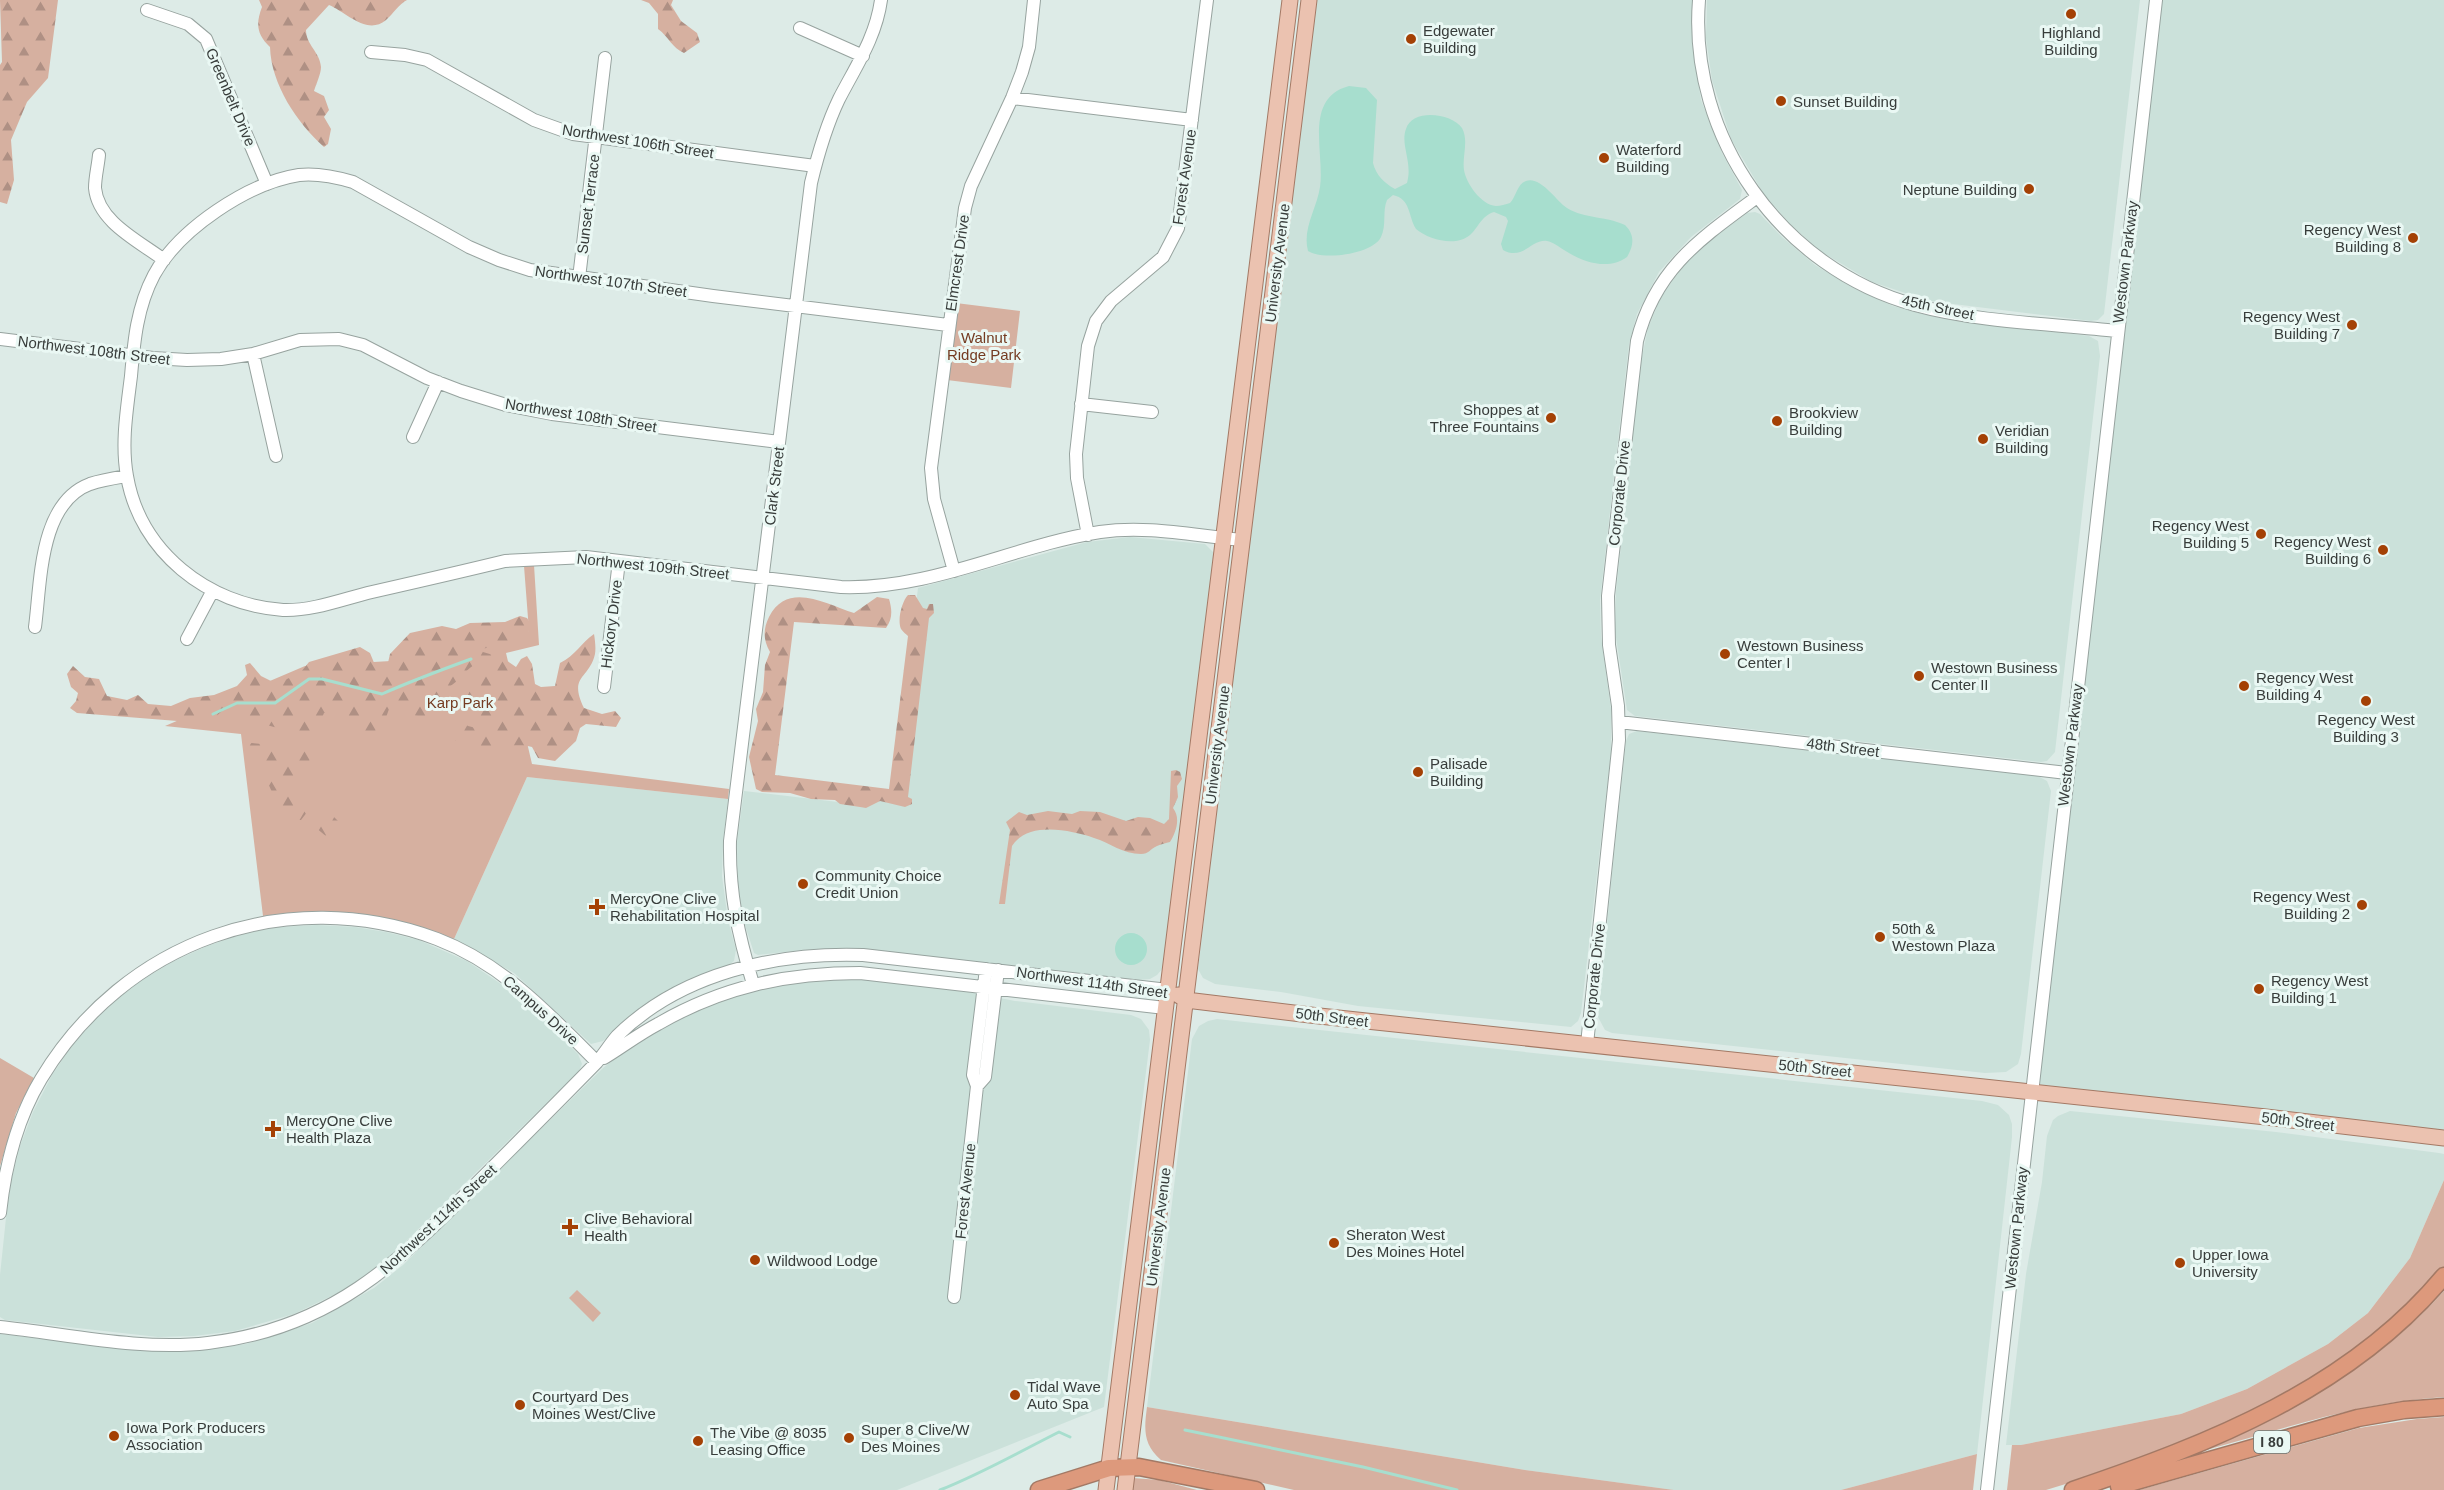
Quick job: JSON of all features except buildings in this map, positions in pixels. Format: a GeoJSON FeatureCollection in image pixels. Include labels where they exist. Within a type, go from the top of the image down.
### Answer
{"type":"FeatureCollection","features":[{"type":"Feature","properties":{"kind":"highway"},"geometry":{"type":"LineString","coordinates":[[2073,1490],[2165,1458],[2305,1392],[2349,1364],[2391,1332],[2444,1276]]}},
{"type":"Feature","properties":{"kind":"highway","name":"I 80"},"geometry":{"type":"LineString","coordinates":[[2103,1490],[2358,1418],[2404,1410],[2444,1407]]}},
{"type":"Feature","properties":{"kind":"highway"},"geometry":{"type":"LineString","coordinates":[[1039,1490],[1109,1468],[1128,1467],[1139,1467],[1256,1490]]}},
{"type":"Feature","properties":{"kind":"highway"},"geometry":{"type":"LineString","coordinates":[[1206,1481],[1238,1490]]}},
{"type":"Feature","properties":{"kind":"main road","name":"University Avenue"},"geometry":{"type":"LineString","coordinates":[[1106,1490],[1290,0]]}},
{"type":"Feature","properties":{"kind":"main road","name":"University Avenue"},"geometry":{"type":"LineString","coordinates":[[1125,1490],[1309,0]]}},
{"type":"Feature","properties":{"kind":"main road","name":"Northwest 114th Street"},"geometry":{"type":"LineString","coordinates":[[1168,990],[1186,1000]]}},
{"type":"Feature","properties":{"kind":"main road","name":"Northwest 114th Street"},"geometry":{"type":"LineString","coordinates":[[1165,1008],[1186,1000]]}},
{"type":"Feature","properties":{"kind":"main road","name":"50th Street"},"geometry":{"type":"LineString","coordinates":[[1186,1000],[2444,1138]]}},
{"type":"Feature","properties":{"kind":"street","name":"Clark Street"},"geometry":{"type":"LineString","coordinates":[[753,984],[735,918],[729,877],[730,841],[796,306],[815,166],[827,126],[863,56],[874,30],[882,0]]}},
{"type":"Feature","properties":{"kind":"street","name":"Elmcrest Drive"},"geometry":{"type":"LineString","coordinates":[[954,571],[931,479],[948,324],[965,208],[976,176],[1012,98],[1029,46],[1034,0]]}},
{"type":"Feature","properties":{"kind":"street","name":"Forest Avenue"},"geometry":{"type":"LineString","coordinates":[[1088,535],[1077,478],[1076,454],[1088,346],[1096,321],[1111,301],[1163,256],[1178,228],[1207,0]]}},
{"type":"Feature","properties":{"kind":"street"},"geometry":{"type":"LineString","coordinates":[[1700,0],[1700,48],[1711,106],[1723,139],[1757,197]]}},
{"type":"Feature","properties":{"kind":"street","name":"Westown Parkway"},"geometry":{"type":"LineString","coordinates":[[1987,1490],[2156,0]]}},
{"type":"Feature","properties":{"kind":"street","name":"Greenbelt Drive"},"geometry":{"type":"LineString","coordinates":[[147,10],[188,24],[206,39],[267,184]]}},
{"type":"Feature","properties":{"kind":"street"},"geometry":{"type":"LineString","coordinates":[[800,28],[863,56]]}},
{"type":"Feature","properties":{"kind":"street","name":"Northwest 106th Street"},"geometry":{"type":"LineString","coordinates":[[371,52],[405,55],[427,60],[534,120],[573,134],[815,166]]}},
{"type":"Feature","properties":{"kind":"street","name":"Sunset Terrace"},"geometry":{"type":"LineString","coordinates":[[579,278],[605,58]]}},
{"type":"Feature","properties":{"kind":"street"},"geometry":{"type":"LineString","coordinates":[[1012,98],[1192,120]]}},
{"type":"Feature","properties":{"kind":"street"},"geometry":{"type":"LineString","coordinates":[[99,155],[95,187],[104,213],[164,260]]}},
{"type":"Feature","properties":{"kind":"street","name":"Northwest 107th Street"},"geometry":{"type":"LineString","coordinates":[[133,355],[140,308],[153,276],[179,241],[198,224],[224,207],[267,184],[289,177],[312,174],[353,182],[469,247],[530,270],[948,324]]}},
{"type":"Feature","properties":{"kind":"street","name":"45th Street"},"geometry":{"type":"LineString","coordinates":[[1757,197],[1785,229],[1819,259],[1863,285],[1900,300],[1958,313],[2117,331]]}},
{"type":"Feature","properties":{"kind":"street","name":"Corporate Drive"},"geometry":{"type":"LineString","coordinates":[[1587,1044],[1619,722],[1609,645],[1608,596],[1635,354],[1640,328],[1655,292],[1678,261],[1699,240],[1757,197]]}},
{"type":"Feature","properties":{"kind":"street","name":"Northwest 108th Street"},"geometry":{"type":"LineString","coordinates":[[2,339],[187,360],[253,354],[300,340],[339,339],[363,345],[438,382],[506,405],[552,414],[779,442]]}},
{"type":"Feature","properties":{"kind":"street"},"geometry":{"type":"LineString","coordinates":[[253,354],[276,456]]}},
{"type":"Feature","properties":{"kind":"street","name":"Northwest 109th Street"},"geometry":{"type":"LineString","coordinates":[[133,355],[125,425],[127,476],[135,506],[151,536],[172,561],[212,592],[236,602],[256,606],[297,610],[505,561],[533,558],[586,557],[866,588],[891,586],[954,571],[1088,535],[1130,530],[1157,530],[1242,540]]}},
{"type":"Feature","properties":{"kind":"street"},"geometry":{"type":"LineString","coordinates":[[414,436],[438,382]]}},
{"type":"Feature","properties":{"kind":"street"},"geometry":{"type":"LineString","coordinates":[[1081,404],[1152,412]]}},
{"type":"Feature","properties":{"kind":"street"},"geometry":{"type":"LineString","coordinates":[[35,627],[47,541],[56,513],[70,496],[89,484],[127,476]]}},
{"type":"Feature","properties":{"kind":"street","name":"Hickory Drive"},"geometry":{"type":"LineString","coordinates":[[604,687],[619,561]]}},
{"type":"Feature","properties":{"kind":"street"},"geometry":{"type":"LineString","coordinates":[[187,639],[212,592]]}},
{"type":"Feature","properties":{"kind":"street","name":"48th Street"},"geometry":{"type":"LineString","coordinates":[[1619,722],[2067,772]]}},
{"type":"Feature","properties":{"kind":"street","name":"Campus Drive"},"geometry":{"type":"LineString","coordinates":[[0,1213],[9,1160],[21,1121],[39,1081],[85,1020],[116,990],[158,960],[204,938],[264,922],[335,918],[405,929],[438,940],[487,963],[509,978],[597,1062]]}},
{"type":"Feature","properties":{"kind":"street","name":"Northwest 114th Street"},"geometry":{"type":"LineString","coordinates":[[0,1327],[133,1343],[181,1344],[232,1339],[275,1329],[305,1318],[363,1286],[406,1253],[597,1062],[616,1037],[656,1006],[712,977],[748,966],[789,957],[836,954],[992,969],[1168,990]]}},
{"type":"Feature","properties":{"kind":"street","name":"Forest Avenue"},"geometry":{"type":"LineString","coordinates":[[954,1297],[977,1086],[973,1075],[992,969]]}},
{"type":"Feature","properties":{"kind":"street","name":"Northwest 114th Street"},"geometry":{"type":"LineString","coordinates":[[597,1062],[658,1024],[691,1007],[753,984],[790,976],[860,974],[1165,1008]]}},
{"type":"Feature","properties":{"kind":"shaded area"},"geometry":{"type":"Polygon","coordinates":[[[1315,0],[1692,0],[1692,43],[1701,100],[1722,153],[1742,190],[1740,199],[1691,237],[1659,272],[1637,314],[1629,344],[1600,600],[1601,637],[1611,709],[1611,753],[1581,1013],[1578,1021],[1571,1027],[1358,1006],[1281,992],[1215,984],[1203,978],[1198,969],[1315,0]]]}},
{"type":"Feature","properties":{"kind":"shaded area"},"geometry":{"type":"Polygon","coordinates":[[[1707,0],[2140,0],[2104,314],[2098,320],[2091,321],[1929,301],[1872,282],[1820,251],[1790,224],[1763,193],[1731,139],[1712,80],[1706,38],[1707,0]]]}},
{"type":"Feature","properties":{"kind":"shaded area"},"geometry":{"type":"Polygon","coordinates":[[[2156,0],[2444,0],[2444,1138],[2031,1091],[2156,0]]]}},
{"type":"Feature","properties":{"kind":"shaded area"},"geometry":{"type":"Polygon","coordinates":[[[1349,86],[1366,88],[1377,100],[1373,163],[1378,175],[1391,187],[1395,189],[1407,183],[1409,168],[1404,141],[1410,122],[1424,116],[1441,116],[1457,123],[1462,128],[1465,138],[1465,175],[1471,187],[1485,202],[1496,206],[1510,203],[1523,183],[1532,180],[1543,186],[1574,212],[1625,225],[1631,233],[1632,240],[1627,257],[1612,264],[1595,263],[1579,258],[1547,241],[1541,241],[1516,253],[1510,253],[1503,250],[1501,244],[1508,221],[1506,217],[1494,212],[1486,216],[1464,239],[1443,241],[1435,239],[1416,229],[1406,204],[1393,195],[1387,200],[1383,232],[1376,243],[1358,252],[1347,254],[1325,255],[1308,251],[1308,227],[1320,187],[1319,129],[1321,115],[1326,102],[1335,92],[1349,86]]]}},
{"type":"Feature","properties":{"kind":"shaded area"},"geometry":{"type":"Polygon","coordinates":[[[1747,213],[1760,214],[1782,237],[1815,265],[1853,288],[1893,306],[1935,317],[2089,336],[2098,341],[2100,356],[2055,752],[2047,761],[1635,716],[1627,710],[1615,631],[1616,592],[1641,361],[1648,328],[1661,297],[1686,262],[1706,243],[1747,213]]]}},
{"type":"Feature","properties":{"kind":"shaded area"},"geometry":{"type":"Polygon","coordinates":[[[1130,537],[1205,544],[1213,552],[1215,559],[1163,968],[1157,975],[1150,979],[1139,980],[850,948],[758,955],[754,953],[742,916],[738,891],[737,842],[744,791],[863,805],[892,794],[918,588],[1087,542],[1130,537]]]}},
{"type":"Feature","properties":{"kind":"shaded area"},"geometry":{"type":"Polygon","coordinates":[[[1637,731],[2038,776],[2047,781],[2051,791],[2018,1064],[2006,1072],[1985,1073],[1612,1033],[1605,1030],[1598,1017],[1626,741],[1629,734],[1637,731]]]}},
{"type":"Feature","properties":{"kind":"shaded area","name":"MercyOne Clive Rehabilitation Hospital"},"geometry":{"type":"Polygon","coordinates":[[[527,777],[728,799],[722,876],[728,920],[736,950],[734,961],[679,985],[642,1008],[603,1041],[591,1044],[514,973],[454,939],[527,777]]]}},
{"type":"Feature","properties":{"kind":"shaded area","name":"MercyOne Clive Health Plaza"},"geometry":{"type":"Polygon","coordinates":[[[317,925],[355,927],[386,932],[419,940],[467,961],[530,1006],[578,1054],[582,1064],[579,1071],[390,1257],[344,1290],[294,1314],[235,1331],[158,1337],[5,1320],[0,1317],[0,1275],[6,1218],[11,1182],[20,1146],[33,1112],[52,1075],[71,1047],[117,999],[142,980],[172,962],[207,946],[243,934],[278,927],[317,925]]]}},
{"type":"Feature","properties":{"kind":"shaded area"},"geometry":{"type":"Polygon","coordinates":[[[1131,933],[1142,938],[1147,949],[1142,960],[1131,965],[1120,960],[1115,949],[1120,938],[1131,933]]]}},
{"type":"Feature","properties":{"kind":"shaded area"},"geometry":{"type":"Polygon","coordinates":[[[801,980],[870,980],[969,992],[1015,1001],[1131,1015],[1141,1019],[1149,1030],[1150,1040],[1104,1407],[897,1490],[0,1490],[0,1334],[137,1350],[192,1351],[246,1344],[312,1323],[374,1288],[403,1265],[603,1068],[633,1045],[686,1014],[736,995],[801,980]]]}},
{"type":"Feature","properties":{"kind":"shaded area"},"geometry":{"type":"Polygon","coordinates":[[[1217,1019],[1982,1101],[1998,1105],[2009,1115],[2012,1137],[1977,1454],[1841,1490],[1674,1490],[1525,1470],[1147,1407],[1192,1039],[1199,1026],[1217,1019]]]}},
{"type":"Feature","properties":{"kind":"shaded area"},"geometry":{"type":"Polygon","coordinates":[[[2070,1111],[2276,1132],[2439,1153],[2444,1154],[2444,1180],[2410,1258],[2368,1313],[2328,1344],[2247,1389],[2181,1414],[2021,1445],[2006,1445],[2026,1274],[2042,1182],[2047,1136],[2053,1120],[2070,1111]]]}},
{"type":"Feature","properties":{"kind":"green space"},"geometry":{"type":"Polygon","coordinates":[[[0,0],[58,0],[48,78],[27,102],[11,140],[14,180],[7,204],[0,202],[0,65],[2,62],[0,0]]]}},
{"type":"Feature","properties":{"kind":"green space"},"geometry":{"type":"Polygon","coordinates":[[[259,0],[407,0],[386,20],[371,25],[357,21],[329,5],[306,30],[308,40],[321,67],[314,91],[324,96],[329,110],[324,117],[331,129],[328,144],[324,147],[295,115],[280,89],[270,47],[262,38],[258,28],[262,7],[259,0]]]}},
{"type":"Feature","properties":{"kind":"green space"},"geometry":{"type":"Polygon","coordinates":[[[641,0],[673,0],[671,5],[681,21],[697,33],[700,42],[684,53],[680,51],[658,29],[658,14],[649,3],[641,0]]]}},
{"type":"Feature","properties":{"kind":"green space","name":"Walnut Ridge Park"},"geometry":{"type":"Polygon","coordinates":[[[956,303],[1020,311],[1011,388],[947,380],[956,303]]]}},
{"type":"Feature","properties":{"kind":"green space","name":"Karp Park"},"geometry":{"type":"Polygon","coordinates":[[[534,565],[539,645],[506,653],[532,764],[729,789],[728,799],[527,777],[454,939],[408,923],[360,914],[312,912],[263,916],[241,734],[165,726],[305,666],[408,660],[529,631],[524,566],[534,565]]]}},
{"type":"Feature","properties":{"kind":"green space"},"geometry":{"type":"Polygon","coordinates":[[[908,595],[915,595],[923,608],[927,609],[929,604],[933,604],[934,613],[929,618],[908,797],[912,799],[912,804],[905,807],[880,801],[866,808],[840,804],[835,800],[811,799],[790,793],[762,792],[756,789],[749,757],[758,721],[756,709],[763,692],[765,665],[770,652],[765,635],[769,617],[777,606],[797,597],[820,601],[854,613],[877,597],[889,599],[891,614],[886,628],[794,622],[775,775],[889,789],[908,636],[901,629],[900,616],[908,595]]]}},
{"type":"Feature","properties":{"kind":"green space"},"geometry":{"type":"Polygon","coordinates":[[[520,616],[527,618],[531,624],[528,634],[483,649],[483,652],[503,658],[516,667],[521,659],[527,656],[532,664],[535,684],[541,687],[555,686],[560,663],[570,657],[594,634],[595,654],[579,683],[580,697],[584,708],[602,714],[615,711],[621,718],[616,727],[586,724],[580,728],[576,741],[555,761],[538,758],[532,747],[528,746],[502,745],[499,751],[487,751],[471,748],[455,740],[455,725],[462,721],[476,728],[479,724],[478,717],[466,711],[464,703],[480,670],[474,665],[449,687],[449,694],[453,702],[439,714],[423,716],[389,709],[383,726],[376,730],[370,739],[358,735],[347,716],[335,713],[324,713],[320,722],[320,731],[312,734],[266,725],[253,716],[244,716],[233,703],[226,705],[219,714],[211,719],[190,722],[77,713],[70,708],[76,701],[78,693],[71,687],[67,674],[73,666],[85,677],[99,679],[107,696],[127,700],[138,695],[148,704],[171,706],[190,698],[214,695],[237,686],[247,675],[245,665],[250,663],[261,676],[277,684],[301,672],[309,662],[360,647],[370,653],[377,670],[387,667],[390,654],[410,633],[442,626],[456,629],[470,623],[505,622],[520,616]]]}},
{"type":"Feature","properties":{"kind":"green space"},"geometry":{"type":"Polygon","coordinates":[[[246,744],[320,750],[308,762],[293,786],[311,807],[301,820],[291,820],[275,799],[260,765],[252,765],[248,762],[246,744]]]}},
{"type":"Feature","properties":{"kind":"green space"},"geometry":{"type":"Polygon","coordinates":[[[1171,771],[1180,772],[1182,779],[1177,786],[1178,797],[1173,808],[1177,816],[1177,825],[1170,842],[1141,854],[1128,852],[1073,832],[1039,830],[1028,833],[1012,846],[1005,904],[999,904],[1010,830],[1006,822],[1019,812],[1027,815],[1048,811],[1072,814],[1080,811],[1100,812],[1126,821],[1138,817],[1150,818],[1164,824],[1169,819],[1171,771]]]}},
{"type":"Feature","properties":{"kind":"green space"},"geometry":{"type":"Polygon","coordinates":[[[330,813],[338,821],[338,833],[327,837],[315,827],[314,816],[330,813]]]}},
{"type":"Feature","properties":{"kind":"green space"},"geometry":{"type":"Polygon","coordinates":[[[0,1058],[34,1078],[16,1113],[0,1166],[0,1058]]]}},
{"type":"Feature","properties":{"kind":"green space"},"geometry":{"type":"Polygon","coordinates":[[[2444,1180],[2444,1267],[2424,1291],[2359,1349],[2278,1398],[2182,1443],[2108,1471],[2046,1490],[2007,1490],[2012,1445],[2181,1414],[2247,1389],[2328,1344],[2368,1313],[2410,1258],[2444,1180]]]}},
{"type":"Feature","properties":{"kind":"green space"},"geometry":{"type":"Polygon","coordinates":[[[577,1290],[601,1313],[593,1322],[569,1298],[577,1290]]]}},
{"type":"Feature","properties":{"kind":"green space"},"geometry":{"type":"Polygon","coordinates":[[[2444,1291],[2444,1397],[2353,1410],[2206,1450],[2206,1447],[2293,1406],[2342,1378],[2396,1338],[2444,1291]]]}},
{"type":"Feature","properties":{"kind":"green space"},"geometry":{"type":"Polygon","coordinates":[[[1147,1407],[1525,1470],[1674,1490],[1294,1490],[1161,1460],[1151,1448],[1146,1436],[1147,1407]]]}},
{"type":"Feature","properties":{"kind":"green space"},"geometry":{"type":"Polygon","coordinates":[[[2444,1417],[2444,1490],[2139,1490],[2359,1428],[2444,1417]]]}},
{"type":"Feature","properties":{"kind":"green space"},"geometry":{"type":"Polygon","coordinates":[[[1977,1454],[1973,1490],[1841,1490],[1977,1454]]]}},
{"type":"Feature","properties":{"kind":"green space"},"geometry":{"type":"Polygon","coordinates":[[[1133,1478],[1159,1480],[1197,1490],[1132,1490],[1133,1478]]]}},
{"type":"Feature","properties":{"kind":"waterway"},"geometry":{"type":"LineString","coordinates":[[213,714],[237,703],[275,703],[309,679],[322,679],[382,694],[471,659]]}},
{"type":"Feature","properties":{"kind":"waterway"},"geometry":{"type":"LineString","coordinates":[[1185,1430],[1363,1467],[1457,1490]]}},
{"type":"Feature","properties":{"kind":"waterway"},"geometry":{"type":"LineString","coordinates":[[940,1490],[1059,1432],[1070,1437]]}},
{"type":"Feature","properties":{"kind":"place","name":"Highland Building"},"geometry":{"type":"Point","coordinates":[2071,14]}},
{"type":"Feature","properties":{"kind":"place","name":"Edgewater Building"},"geometry":{"type":"Point","coordinates":[1411,39]}},
{"type":"Feature","properties":{"kind":"place","name":"Sunset Building"},"geometry":{"type":"Point","coordinates":[1781,101]}},
{"type":"Feature","properties":{"kind":"place","name":"Waterford Building"},"geometry":{"type":"Point","coordinates":[1604,158]}},
{"type":"Feature","properties":{"kind":"place","name":"Neptune Building"},"geometry":{"type":"Point","coordinates":[2029,189]}},
{"type":"Feature","properties":{"kind":"place","name":"Regency West Building 8"},"geometry":{"type":"Point","coordinates":[2413,238]}},
{"type":"Feature","properties":{"kind":"place","name":"Regency West Building 7"},"geometry":{"type":"Point","coordinates":[2352,325]}},
{"type":"Feature","properties":{"kind":"place","name":"Shoppes at Three Fountains"},"geometry":{"type":"Point","coordinates":[1551,418]}},
{"type":"Feature","properties":{"kind":"place","name":"Brookview Building"},"geometry":{"type":"Point","coordinates":[1777,421]}},
{"type":"Feature","properties":{"kind":"place","name":"Veridian Building"},"geometry":{"type":"Point","coordinates":[1983,439]}},
{"type":"Feature","properties":{"kind":"place","name":"Regency West Building 5"},"geometry":{"type":"Point","coordinates":[2261,534]}},
{"type":"Feature","properties":{"kind":"place","name":"Regency West Building 6"},"geometry":{"type":"Point","coordinates":[2383,550]}},
{"type":"Feature","properties":{"kind":"place","name":"Westown Business Center I"},"geometry":{"type":"Point","coordinates":[1725,654]}},
{"type":"Feature","properties":{"kind":"place","name":"Westown Business Center II"},"geometry":{"type":"Point","coordinates":[1919,676]}},
{"type":"Feature","properties":{"kind":"place","name":"Regency West Building 4"},"geometry":{"type":"Point","coordinates":[2244,686]}},
{"type":"Feature","properties":{"kind":"place","name":"Regency West Building 3"},"geometry":{"type":"Point","coordinates":[2366,701]}},
{"type":"Feature","properties":{"kind":"place","name":"Palisade Building"},"geometry":{"type":"Point","coordinates":[1418,772]}},
{"type":"Feature","properties":{"kind":"place","name":"Community Choice Credit Union"},"geometry":{"type":"Point","coordinates":[803,884]}},
{"type":"Feature","properties":{"kind":"place","name":"Regency West Building 2"},"geometry":{"type":"Point","coordinates":[2362,905]}},
{"type":"Feature","properties":{"kind":"place","name":"MercyOne Clive Rehabilitation Hospital"},"geometry":{"type":"Point","coordinates":[597,907]}},
{"type":"Feature","properties":{"kind":"place","name":"50th & Westown Plaza"},"geometry":{"type":"Point","coordinates":[1880,937]}},
{"type":"Feature","properties":{"kind":"place","name":"Regency West Building 1"},"geometry":{"type":"Point","coordinates":[2259,989]}},
{"type":"Feature","properties":{"kind":"place","name":"MercyOne Clive Health Plaza"},"geometry":{"type":"Point","coordinates":[273,1129]}},
{"type":"Feature","properties":{"kind":"place","name":"Clive Behavioral Health"},"geometry":{"type":"Point","coordinates":[570,1227]}},
{"type":"Feature","properties":{"kind":"place","name":"Sheraton West Des Moines Hotel"},"geometry":{"type":"Point","coordinates":[1334,1243]}},
{"type":"Feature","properties":{"kind":"place","name":"Wildwood Lodge"},"geometry":{"type":"Point","coordinates":[755,1260]}},
{"type":"Feature","properties":{"kind":"place","name":"Upper Iowa University"},"geometry":{"type":"Point","coordinates":[2180,1263]}},
{"type":"Feature","properties":{"kind":"place","name":"Tidal Wave Auto Spa"},"geometry":{"type":"Point","coordinates":[1015,1395]}},
{"type":"Feature","properties":{"kind":"place","name":"Courtyard Des Moines West/Clive"},"geometry":{"type":"Point","coordinates":[520,1405]}},
{"type":"Feature","properties":{"kind":"place","name":"Iowa Pork Producers Association"},"geometry":{"type":"Point","coordinates":[114,1436]}},
{"type":"Feature","properties":{"kind":"place","name":"Super 8 Clive/W Des Moines"},"geometry":{"type":"Point","coordinates":[849,1438]}},
{"type":"Feature","properties":{"kind":"place","name":"The Vibe @ 8035 Leasing Office"},"geometry":{"type":"Point","coordinates":[698,1441]}}]}
